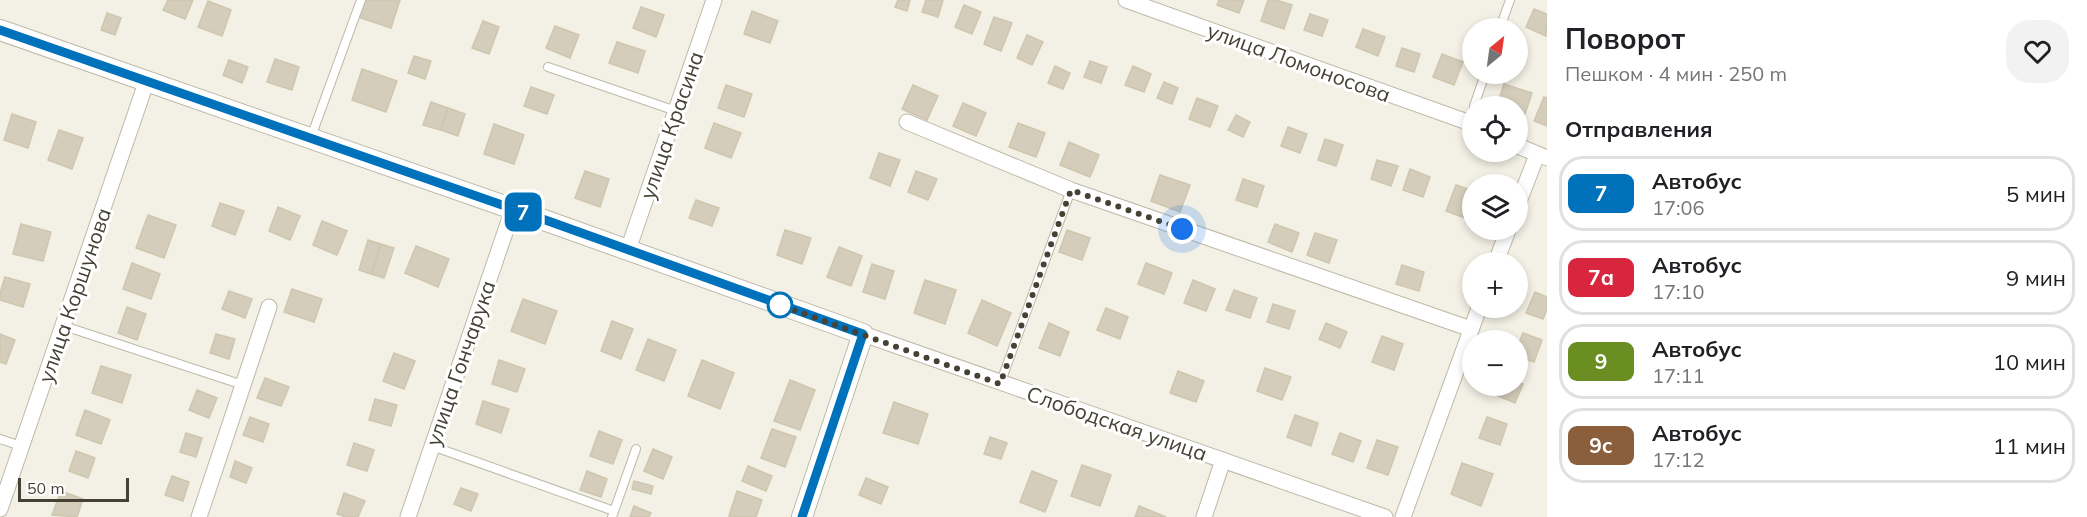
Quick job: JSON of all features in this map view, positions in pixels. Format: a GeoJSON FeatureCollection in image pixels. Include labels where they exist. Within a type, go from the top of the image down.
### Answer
{"type":"FeatureCollection","features":[{"type":"Feature","properties":{"kind":"street","name":"улица Красина"},"geometry":{"type":"LineString","coordinates":[[628,250],[714,0]]}},
{"type":"Feature","properties":{"kind":"street","name":"улица Ломоносова"},"geometry":{"type":"LineString","coordinates":[[1126,0],[1462,113]]}},
{"type":"Feature","properties":{"kind":"street","name":"Слободская улица"},"geometry":{"type":"LineString","coordinates":[[0,30],[513,209],[1000,384],[1385,517]]}},
{"type":"Feature","properties":{"kind":"street","name":"улица Коршунова"},"geometry":{"type":"LineString","coordinates":[[0,509],[147,80]]}},
{"type":"Feature","properties":{"kind":"street"},"geometry":{"type":"LineString","coordinates":[[907,122],[1071,190],[1471,329]]}},
{"type":"Feature","properties":{"kind":"street"},"geometry":{"type":"LineString","coordinates":[[1528,151],[1542,157],[1528,184]]}},
{"type":"Feature","properties":{"kind":"street","name":"улица Гончарука"},"geometry":{"type":"LineString","coordinates":[[408,517],[513,209]]}},
{"type":"Feature","properties":{"kind":"street"},"geometry":{"type":"LineString","coordinates":[[199,517],[269,307]]}},
{"type":"Feature","properties":{"kind":"street"},"geometry":{"type":"LineString","coordinates":[[1403,517],[1475,318]]}},
{"type":"Feature","properties":{"kind":"street"},"geometry":{"type":"LineString","coordinates":[[802,517],[863,334]]}},
{"type":"Feature","properties":{"kind":"street"},"geometry":{"type":"LineString","coordinates":[[1204,517],[1223,460]]}},
{"type":"Feature","properties":{"kind":"lane"},"geometry":{"type":"LineString","coordinates":[[310,138],[360,0]]}},
{"type":"Feature","properties":{"kind":"lane"},"geometry":{"type":"LineString","coordinates":[[1504,18],[1510,0]]}},
{"type":"Feature","properties":{"kind":"lane"},"geometry":{"type":"LineString","coordinates":[[548,67],[676,111]]}},
{"type":"Feature","properties":{"kind":"lane"},"geometry":{"type":"LineString","coordinates":[[1000,384],[1071,190]]}},
{"type":"Feature","properties":{"kind":"lane"},"geometry":{"type":"LineString","coordinates":[[64,326],[243,385]]}},
{"type":"Feature","properties":{"kind":"lane"},"geometry":{"type":"LineString","coordinates":[[0,439],[21,446]]}},
{"type":"Feature","properties":{"kind":"lane"},"geometry":{"type":"LineString","coordinates":[[431,446],[613,514],[636,449]]}},
{"type":"Feature","properties":{"kind":"building"},"geometry":{"type":"Polygon","coordinates":[[[168,0],[193,0],[185,19],[163,10],[168,0]]]}},
{"type":"Feature","properties":{"kind":"building"},"geometry":{"type":"Polygon","coordinates":[[[364,0],[400,0],[391,28],[358,17],[364,0]]]}},
{"type":"Feature","properties":{"kind":"building"},"geometry":{"type":"Polygon","coordinates":[[[898,0],[910,0],[907,11],[895,7],[898,0]]]}},
{"type":"Feature","properties":{"kind":"building"},"geometry":{"type":"Polygon","coordinates":[[[926,0],[943,0],[938,17],[922,12],[926,0]]]}},
{"type":"Feature","properties":{"kind":"building"},"geometry":{"type":"Polygon","coordinates":[[[1219,0],[1244,0],[1239,13],[1217,5],[1219,0]]]}},
{"type":"Feature","properties":{"kind":"building"},"geometry":{"type":"Polygon","coordinates":[[[1268,0],[1292,5],[1284,29],[1261,21],[1268,0]]]}},
{"type":"Feature","properties":{"kind":"building"},"geometry":{"type":"Polygon","coordinates":[[[208,1],[231,10],[222,36],[198,27],[208,1]]]}},
{"type":"Feature","properties":{"kind":"building"},"geometry":{"type":"Polygon","coordinates":[[[964,5],[981,12],[972,34],[955,27],[964,5]]]}},
{"type":"Feature","properties":{"kind":"building"},"geometry":{"type":"Polygon","coordinates":[[[641,7],[664,15],[656,37],[633,28],[641,7]]]}},
{"type":"Feature","properties":{"kind":"building"},"geometry":{"type":"Polygon","coordinates":[[[1534,9],[1547,14],[1546,36],[1528,28],[1534,9]]]}},
{"type":"Feature","properties":{"kind":"building"},"geometry":{"type":"Polygon","coordinates":[[[752,11],[778,21],[770,43],[744,34],[752,11]]]}},
{"type":"Feature","properties":{"kind":"building"},"geometry":{"type":"Polygon","coordinates":[[[107,13],[121,18],[115,35],[101,30],[107,13]]]}},
{"type":"Feature","properties":{"kind":"building"},"geometry":{"type":"Polygon","coordinates":[[[1310,14],[1328,20],[1322,36],[1304,30],[1310,14]]]}},
{"type":"Feature","properties":{"kind":"building"},"geometry":{"type":"Polygon","coordinates":[[[994,17],[1012,23],[1001,51],[984,44],[994,17]]]}},
{"type":"Feature","properties":{"kind":"building"},"geometry":{"type":"Polygon","coordinates":[[[483,21],[499,27],[489,54],[472,48],[483,21]]]}},
{"type":"Feature","properties":{"kind":"building"},"geometry":{"type":"Polygon","coordinates":[[[555,26],[579,35],[570,58],[546,48],[555,26]]]}},
{"type":"Feature","properties":{"kind":"building"},"geometry":{"type":"Polygon","coordinates":[[[1363,29],[1385,37],[1378,56],[1356,47],[1363,29]]]}},
{"type":"Feature","properties":{"kind":"building"},"geometry":{"type":"Polygon","coordinates":[[[1027,35],[1043,42],[1032,65],[1017,58],[1027,35]]]}},
{"type":"Feature","properties":{"kind":"building"},"geometry":{"type":"Polygon","coordinates":[[[617,42],[645,51],[638,73],[609,63],[617,42]]]}},
{"type":"Feature","properties":{"kind":"building"},"geometry":{"type":"Polygon","coordinates":[[[1402,48],[1420,54],[1414,72],[1396,66],[1402,48]]]}},
{"type":"Feature","properties":{"kind":"building"},"geometry":{"type":"Polygon","coordinates":[[[1442,54],[1462,62],[1454,85],[1433,77],[1442,54]]]}},
{"type":"Feature","properties":{"kind":"building"},"geometry":{"type":"Polygon","coordinates":[[[414,56],[431,61],[425,79],[408,73],[414,56]]]}},
{"type":"Feature","properties":{"kind":"building"},"geometry":{"type":"Polygon","coordinates":[[[275,59],[299,67],[292,90],[267,82],[275,59]]]}},
{"type":"Feature","properties":{"kind":"building"},"geometry":{"type":"Polygon","coordinates":[[[229,60],[248,67],[242,83],[223,75],[229,60]]]}},
{"type":"Feature","properties":{"kind":"building"},"geometry":{"type":"Polygon","coordinates":[[[1090,61],[1107,67],[1101,83],[1084,77],[1090,61]]]}},
{"type":"Feature","properties":{"kind":"building"},"geometry":{"type":"Polygon","coordinates":[[[1055,66],[1070,73],[1063,89],[1048,83],[1055,66]]]}},
{"type":"Feature","properties":{"kind":"building"},"geometry":{"type":"Polygon","coordinates":[[[1133,66],[1151,74],[1144,92],[1125,85],[1133,66]]]}},
{"type":"Feature","properties":{"kind":"building"},"geometry":{"type":"Polygon","coordinates":[[[362,69],[397,81],[386,112],[352,100],[362,69]]]}},
{"type":"Feature","properties":{"kind":"building"},"geometry":{"type":"Polygon","coordinates":[[[1164,82],[1178,88],[1172,104],[1157,98],[1164,82]]]}},
{"type":"Feature","properties":{"kind":"building"},"geometry":{"type":"Polygon","coordinates":[[[1504,84],[1532,93],[1528,105],[1528,96],[1500,96],[1504,84]]]}},
{"type":"Feature","properties":{"kind":"building"},"geometry":{"type":"Polygon","coordinates":[[[726,85],[752,94],[744,117],[718,108],[726,85]]]}},
{"type":"Feature","properties":{"kind":"building"},"geometry":{"type":"Polygon","coordinates":[[[913,85],[938,96],[927,120],[902,109],[913,85]]]}},
{"type":"Feature","properties":{"kind":"building"},"geometry":{"type":"Polygon","coordinates":[[[531,87],[554,95],[547,114],[524,106],[531,87]]]}},
{"type":"Feature","properties":{"kind":"building"},"geometry":{"type":"Polygon","coordinates":[[[1544,97],[1547,98],[1547,126],[1534,121],[1544,97]]]}},
{"type":"Feature","properties":{"kind":"building"},"geometry":{"type":"Polygon","coordinates":[[[1197,98],[1218,106],[1210,127],[1189,119],[1197,98]]]}},
{"type":"Feature","properties":{"kind":"building"},"geometry":{"type":"Polygon","coordinates":[[[431,102],[448,108],[441,130],[423,125],[431,102]]]}},
{"type":"Feature","properties":{"kind":"building"},"geometry":{"type":"Polygon","coordinates":[[[963,103],[986,113],[976,136],[953,126],[963,103]]]}},
{"type":"Feature","properties":{"kind":"building"},"geometry":{"type":"Polygon","coordinates":[[[448,108],[465,114],[458,136],[441,130],[448,108]]]}},
{"type":"Feature","properties":{"kind":"building"},"geometry":{"type":"Polygon","coordinates":[[[12,114],[36,122],[28,148],[4,140],[12,114]]]}},
{"type":"Feature","properties":{"kind":"building"},"geometry":{"type":"Polygon","coordinates":[[[1236,115],[1250,122],[1243,137],[1228,130],[1236,115]]]}},
{"type":"Feature","properties":{"kind":"building"},"geometry":{"type":"Polygon","coordinates":[[[714,123],[741,133],[731,158],[705,148],[714,123]]]}},
{"type":"Feature","properties":{"kind":"building"},"geometry":{"type":"Polygon","coordinates":[[[1018,123],[1045,133],[1036,157],[1009,147],[1018,123]]]}},
{"type":"Feature","properties":{"kind":"building"},"geometry":{"type":"Polygon","coordinates":[[[494,124],[524,135],[514,164],[484,154],[494,124]]]}},
{"type":"Feature","properties":{"kind":"building"},"geometry":{"type":"Polygon","coordinates":[[[1288,127],[1307,134],[1300,153],[1281,146],[1288,127]]]}},
{"type":"Feature","properties":{"kind":"building"},"geometry":{"type":"Polygon","coordinates":[[[59,130],[83,138],[72,169],[48,160],[59,130]]]}},
{"type":"Feature","properties":{"kind":"building"},"geometry":{"type":"Polygon","coordinates":[[[1325,139],[1343,145],[1336,166],[1318,160],[1325,139]]]}},
{"type":"Feature","properties":{"kind":"building"},"geometry":{"type":"Polygon","coordinates":[[[1069,142],[1099,155],[1090,177],[1060,165],[1069,142]]]}},
{"type":"Feature","properties":{"kind":"building"},"geometry":{"type":"Polygon","coordinates":[[[879,153],[900,160],[890,186],[870,178],[879,153]]]}},
{"type":"Feature","properties":{"kind":"building"},"geometry":{"type":"Polygon","coordinates":[[[1377,160],[1398,166],[1391,186],[1371,179],[1377,160]]]}},
{"type":"Feature","properties":{"kind":"building"},"geometry":{"type":"Polygon","coordinates":[[[1410,169],[1430,177],[1423,197],[1403,190],[1410,169]]]}},
{"type":"Feature","properties":{"kind":"building"},"geometry":{"type":"Polygon","coordinates":[[[585,171],[609,179],[600,207],[575,198],[585,171]]]}},
{"type":"Feature","properties":{"kind":"building"},"geometry":{"type":"Polygon","coordinates":[[[916,171],[937,179],[928,200],[908,192],[916,171]]]}},
{"type":"Feature","properties":{"kind":"building"},"geometry":{"type":"Polygon","coordinates":[[[1160,175],[1190,185],[1180,212],[1151,201],[1160,175]]]}},
{"type":"Feature","properties":{"kind":"building"},"geometry":{"type":"Polygon","coordinates":[[[1243,179],[1264,186],[1257,207],[1236,200],[1243,179]]]}},
{"type":"Feature","properties":{"kind":"building"},"geometry":{"type":"Polygon","coordinates":[[[1456,185],[1462,187],[1462,217],[1446,211],[1456,185]]]}},
{"type":"Feature","properties":{"kind":"building"},"geometry":{"type":"Polygon","coordinates":[[[696,200],[719,208],[712,226],[689,218],[696,200]]]}},
{"type":"Feature","properties":{"kind":"building"},"geometry":{"type":"Polygon","coordinates":[[[220,203],[244,211],[235,235],[212,226],[220,203]]]}},
{"type":"Feature","properties":{"kind":"building"},"geometry":{"type":"Polygon","coordinates":[[[278,207],[300,216],[290,240],[269,231],[278,207]]]}},
{"type":"Feature","properties":{"kind":"building"},"geometry":{"type":"Polygon","coordinates":[[[148,215],[176,225],[164,258],[136,248],[148,215]]]}},
{"type":"Feature","properties":{"kind":"building"},"geometry":{"type":"Polygon","coordinates":[[[322,221],[347,231],[337,255],[313,245],[322,221]]]}},
{"type":"Feature","properties":{"kind":"building"},"geometry":{"type":"Polygon","coordinates":[[[21,224],[51,232],[43,261],[13,254],[21,224]]]}},
{"type":"Feature","properties":{"kind":"building"},"geometry":{"type":"Polygon","coordinates":[[[1275,224],[1299,233],[1292,252],[1268,242],[1275,224]]]}},
{"type":"Feature","properties":{"kind":"building"},"geometry":{"type":"Polygon","coordinates":[[[785,230],[811,238],[802,264],[777,255],[785,230]]]}},
{"type":"Feature","properties":{"kind":"building"},"geometry":{"type":"Polygon","coordinates":[[[1067,230],[1090,238],[1082,260],[1059,252],[1067,230]]]}},
{"type":"Feature","properties":{"kind":"building"},"geometry":{"type":"Polygon","coordinates":[[[1315,233],[1337,240],[1329,263],[1307,255],[1315,233]]]}},
{"type":"Feature","properties":{"kind":"building"},"geometry":{"type":"Polygon","coordinates":[[[368,240],[381,244],[371,274],[359,270],[368,240]]]}},
{"type":"Feature","properties":{"kind":"building"},"geometry":{"type":"Polygon","coordinates":[[[381,244],[394,248],[384,278],[371,274],[381,244]]]}},
{"type":"Feature","properties":{"kind":"building"},"geometry":{"type":"Polygon","coordinates":[[[416,246],[449,259],[438,287],[405,273],[416,246]]]}},
{"type":"Feature","properties":{"kind":"building"},"geometry":{"type":"Polygon","coordinates":[[[839,247],[862,256],[851,286],[827,277],[839,247]]]}},
{"type":"Feature","properties":{"kind":"building"},"geometry":{"type":"Polygon","coordinates":[[[132,263],[160,274],[151,299],[123,289],[132,263]]]}},
{"type":"Feature","properties":{"kind":"building"},"geometry":{"type":"Polygon","coordinates":[[[1146,263],[1172,273],[1164,294],[1138,284],[1146,263]]]}},
{"type":"Feature","properties":{"kind":"building"},"geometry":{"type":"Polygon","coordinates":[[[872,264],[894,271],[885,299],[863,292],[872,264]]]}},
{"type":"Feature","properties":{"kind":"building"},"geometry":{"type":"Polygon","coordinates":[[[1402,265],[1424,272],[1419,291],[1396,284],[1402,265]]]}},
{"type":"Feature","properties":{"kind":"building"},"geometry":{"type":"Polygon","coordinates":[[[5,277],[30,284],[23,307],[0,300],[5,277]]]}},
{"type":"Feature","properties":{"kind":"building"},"geometry":{"type":"Polygon","coordinates":[[[925,280],[956,290],[945,324],[914,313],[925,280]]]}},
{"type":"Feature","properties":{"kind":"building"},"geometry":{"type":"Polygon","coordinates":[[[1193,280],[1215,289],[1206,311],[1184,303],[1193,280]]]}},
{"type":"Feature","properties":{"kind":"building"},"geometry":{"type":"Polygon","coordinates":[[[292,289],[322,299],[314,322],[284,312],[292,289]]]}},
{"type":"Feature","properties":{"kind":"building"},"geometry":{"type":"Polygon","coordinates":[[[1234,290],[1257,298],[1250,318],[1226,310],[1234,290]]]}},
{"type":"Feature","properties":{"kind":"building"},"geometry":{"type":"Polygon","coordinates":[[[229,291],[252,299],[245,318],[222,309],[229,291]]]}},
{"type":"Feature","properties":{"kind":"building"},"geometry":{"type":"Polygon","coordinates":[[[1535,292],[1547,297],[1547,309],[1543,319],[1528,314],[1535,292]]]}},
{"type":"Feature","properties":{"kind":"building"},"geometry":{"type":"Polygon","coordinates":[[[523,299],[557,311],[545,344],[511,331],[523,299]]]}},
{"type":"Feature","properties":{"kind":"building"},"geometry":{"type":"Polygon","coordinates":[[[982,300],[1011,313],[997,346],[968,333],[982,300]]]}},
{"type":"Feature","properties":{"kind":"building"},"geometry":{"type":"Polygon","coordinates":[[[1273,304],[1295,311],[1289,329],[1267,322],[1273,304]]]}},
{"type":"Feature","properties":{"kind":"building"},"geometry":{"type":"Polygon","coordinates":[[[127,307],[146,314],[137,340],[118,333],[127,307]]]}},
{"type":"Feature","properties":{"kind":"building"},"geometry":{"type":"Polygon","coordinates":[[[1106,308],[1128,317],[1120,339],[1097,330],[1106,308]]]}},
{"type":"Feature","properties":{"kind":"building"},"geometry":{"type":"Polygon","coordinates":[[[612,321],[633,329],[621,359],[601,351],[612,321]]]}},
{"type":"Feature","properties":{"kind":"building"},"geometry":{"type":"Polygon","coordinates":[[[1049,323],[1069,332],[1060,356],[1039,348],[1049,323]]]}},
{"type":"Feature","properties":{"kind":"building"},"geometry":{"type":"Polygon","coordinates":[[[1326,323],[1347,332],[1340,348],[1319,339],[1326,323]]]}},
{"type":"Feature","properties":{"kind":"building"},"geometry":{"type":"Polygon","coordinates":[[[0,334],[15,340],[6,364],[0,362],[0,334]]]}},
{"type":"Feature","properties":{"kind":"building"},"geometry":{"type":"Polygon","coordinates":[[[216,334],[235,339],[229,359],[210,353],[216,334]]]}},
{"type":"Feature","properties":{"kind":"building"},"geometry":{"type":"Polygon","coordinates":[[[1528,335],[1542,340],[1534,362],[1528,360],[1528,335]]]}},
{"type":"Feature","properties":{"kind":"building"},"geometry":{"type":"Polygon","coordinates":[[[1382,336],[1403,344],[1394,370],[1372,362],[1382,336]]]}},
{"type":"Feature","properties":{"kind":"building"},"geometry":{"type":"Polygon","coordinates":[[[648,339],[676,350],[664,381],[636,370],[648,339]]]}},
{"type":"Feature","properties":{"kind":"building"},"geometry":{"type":"Polygon","coordinates":[[[394,353],[415,361],[404,389],[383,381],[394,353]]]}},
{"type":"Feature","properties":{"kind":"building"},"geometry":{"type":"Polygon","coordinates":[[[499,360],[525,369],[517,392],[492,384],[499,360]]]}},
{"type":"Feature","properties":{"kind":"building"},"geometry":{"type":"Polygon","coordinates":[[[702,360],[734,373],[720,409],[688,396],[702,360]]]}},
{"type":"Feature","properties":{"kind":"building"},"geometry":{"type":"Polygon","coordinates":[[[101,366],[131,375],[122,403],[92,393],[101,366]]]}},
{"type":"Feature","properties":{"kind":"building"},"geometry":{"type":"Polygon","coordinates":[[[1265,368],[1291,377],[1282,400],[1257,391],[1265,368]]]}},
{"type":"Feature","properties":{"kind":"building"},"geometry":{"type":"Polygon","coordinates":[[[1178,371],[1204,381],[1196,402],[1170,393],[1178,371]]]}},
{"type":"Feature","properties":{"kind":"building"},"geometry":{"type":"Polygon","coordinates":[[[265,378],[289,387],[281,406],[257,398],[265,378]]]}},
{"type":"Feature","properties":{"kind":"building"},"geometry":{"type":"Polygon","coordinates":[[[790,380],[815,390],[800,430],[774,421],[790,380]]]}},
{"type":"Feature","properties":{"kind":"building"},"geometry":{"type":"Polygon","coordinates":[[[197,390],[217,398],[209,418],[189,410],[197,390]]]}},
{"type":"Feature","properties":{"kind":"building"},"geometry":{"type":"Polygon","coordinates":[[[1498,396],[1518,396],[1515,403],[1498,396]]]}},
{"type":"Feature","properties":{"kind":"building"},"geometry":{"type":"Polygon","coordinates":[[[375,399],[397,405],[391,426],[369,420],[375,399]]]}},
{"type":"Feature","properties":{"kind":"building"},"geometry":{"type":"Polygon","coordinates":[[[483,401],[509,409],[501,433],[476,424],[483,401]]]}},
{"type":"Feature","properties":{"kind":"building"},"geometry":{"type":"Polygon","coordinates":[[[894,402],[928,414],[918,444],[883,433],[894,402]]]}},
{"type":"Feature","properties":{"kind":"building"},"geometry":{"type":"Polygon","coordinates":[[[85,410],[110,420],[101,444],[76,435],[85,410]]]}},
{"type":"Feature","properties":{"kind":"building"},"geometry":{"type":"Polygon","coordinates":[[[1295,415],[1318,423],[1311,446],[1287,437],[1295,415]]]}},
{"type":"Feature","properties":{"kind":"building"},"geometry":{"type":"Polygon","coordinates":[[[250,417],[269,424],[263,442],[243,435],[250,417]]]}},
{"type":"Feature","properties":{"kind":"building"},"geometry":{"type":"Polygon","coordinates":[[[1487,417],[1507,424],[1500,445],[1479,438],[1487,417]]]}},
{"type":"Feature","properties":{"kind":"building"},"geometry":{"type":"Polygon","coordinates":[[[772,429],[796,437],[785,467],[761,458],[772,429]]]}},
{"type":"Feature","properties":{"kind":"building"},"geometry":{"type":"Polygon","coordinates":[[[599,431],[622,440],[613,464],[590,456],[599,431]]]}},
{"type":"Feature","properties":{"kind":"building"},"geometry":{"type":"Polygon","coordinates":[[[186,433],[202,438],[196,457],[180,452],[186,433]]]}},
{"type":"Feature","properties":{"kind":"building"},"geometry":{"type":"Polygon","coordinates":[[[1340,433],[1361,441],[1353,462],[1332,454],[1340,433]]]}},
{"type":"Feature","properties":{"kind":"building"},"geometry":{"type":"Polygon","coordinates":[[[990,437],[1007,443],[1001,459],[984,454],[990,437]]]}},
{"type":"Feature","properties":{"kind":"building"},"geometry":{"type":"Polygon","coordinates":[[[1377,440],[1398,447],[1388,475],[1367,468],[1377,440]]]}},
{"type":"Feature","properties":{"kind":"building"},"geometry":{"type":"Polygon","coordinates":[[[354,443],[374,450],[367,471],[347,465],[354,443]]]}},
{"type":"Feature","properties":{"kind":"building"},"geometry":{"type":"Polygon","coordinates":[[[653,449],[672,457],[663,479],[644,471],[653,449]]]}},
{"type":"Feature","properties":{"kind":"building"},"geometry":{"type":"Polygon","coordinates":[[[76,451],[95,458],[88,478],[69,471],[76,451]]]}},
{"type":"Feature","properties":{"kind":"building"},"geometry":{"type":"Polygon","coordinates":[[[235,461],[252,468],[246,483],[230,477],[235,461]]]}},
{"type":"Feature","properties":{"kind":"building"},"geometry":{"type":"Polygon","coordinates":[[[1462,463],[1493,474],[1481,506],[1451,494],[1462,463]]]}},
{"type":"Feature","properties":{"kind":"building"},"geometry":{"type":"Polygon","coordinates":[[[1082,465],[1111,475],[1100,506],[1071,496],[1082,465]]]}},
{"type":"Feature","properties":{"kind":"building"},"geometry":{"type":"Polygon","coordinates":[[[748,466],[772,476],[766,491],[742,481],[748,466]]]}},
{"type":"Feature","properties":{"kind":"building"},"geometry":{"type":"Polygon","coordinates":[[[587,471],[607,479],[601,497],[580,490],[587,471]]]}},
{"type":"Feature","properties":{"kind":"building"},"geometry":{"type":"Polygon","coordinates":[[[1032,471],[1057,481],[1045,512],[1020,502],[1032,471]]]}},
{"type":"Feature","properties":{"kind":"building"},"geometry":{"type":"Polygon","coordinates":[[[172,476],[189,482],[183,501],[165,495],[172,476]]]}},
{"type":"Feature","properties":{"kind":"building"},"geometry":{"type":"Polygon","coordinates":[[[866,478],[888,487],[881,504],[859,495],[866,478]]]}},
{"type":"Feature","properties":{"kind":"building"},"geometry":{"type":"Polygon","coordinates":[[[634,481],[653,486],[651,494],[632,489],[634,481]]]}},
{"type":"Feature","properties":{"kind":"building"},"geometry":{"type":"Polygon","coordinates":[[[461,488],[478,494],[471,511],[454,504],[461,488]]]}},
{"type":"Feature","properties":{"kind":"building"},"geometry":{"type":"Polygon","coordinates":[[[61,491],[83,499],[77,517],[52,515],[61,491]]]}},
{"type":"Feature","properties":{"kind":"building"},"geometry":{"type":"Polygon","coordinates":[[[737,491],[762,500],[756,517],[729,516],[737,491]]]}},
{"type":"Feature","properties":{"kind":"building"},"geometry":{"type":"Polygon","coordinates":[[[344,493],[365,501],[358,517],[337,514],[344,493]]]}},
{"type":"Feature","properties":{"kind":"building"},"geometry":{"type":"Polygon","coordinates":[[[634,506],[651,513],[649,517],[630,517],[634,506]]]}},
{"type":"Feature","properties":{"kind":"building"},"geometry":{"type":"Polygon","coordinates":[[[1139,506],[1166,517],[1135,517],[1139,506]]]}},
{"type":"Feature","properties":{"kind":"bus line","name":"7"},"geometry":{"type":"LineString","coordinates":[[0,30],[551,222],[863,334],[802,517]]}},
{"type":"Feature","properties":{"kind":"route"},"geometry":{"type":"LineString","coordinates":[[780,305],[777,304],[1000,384],[1071,190],[1182,229]]}}]}
